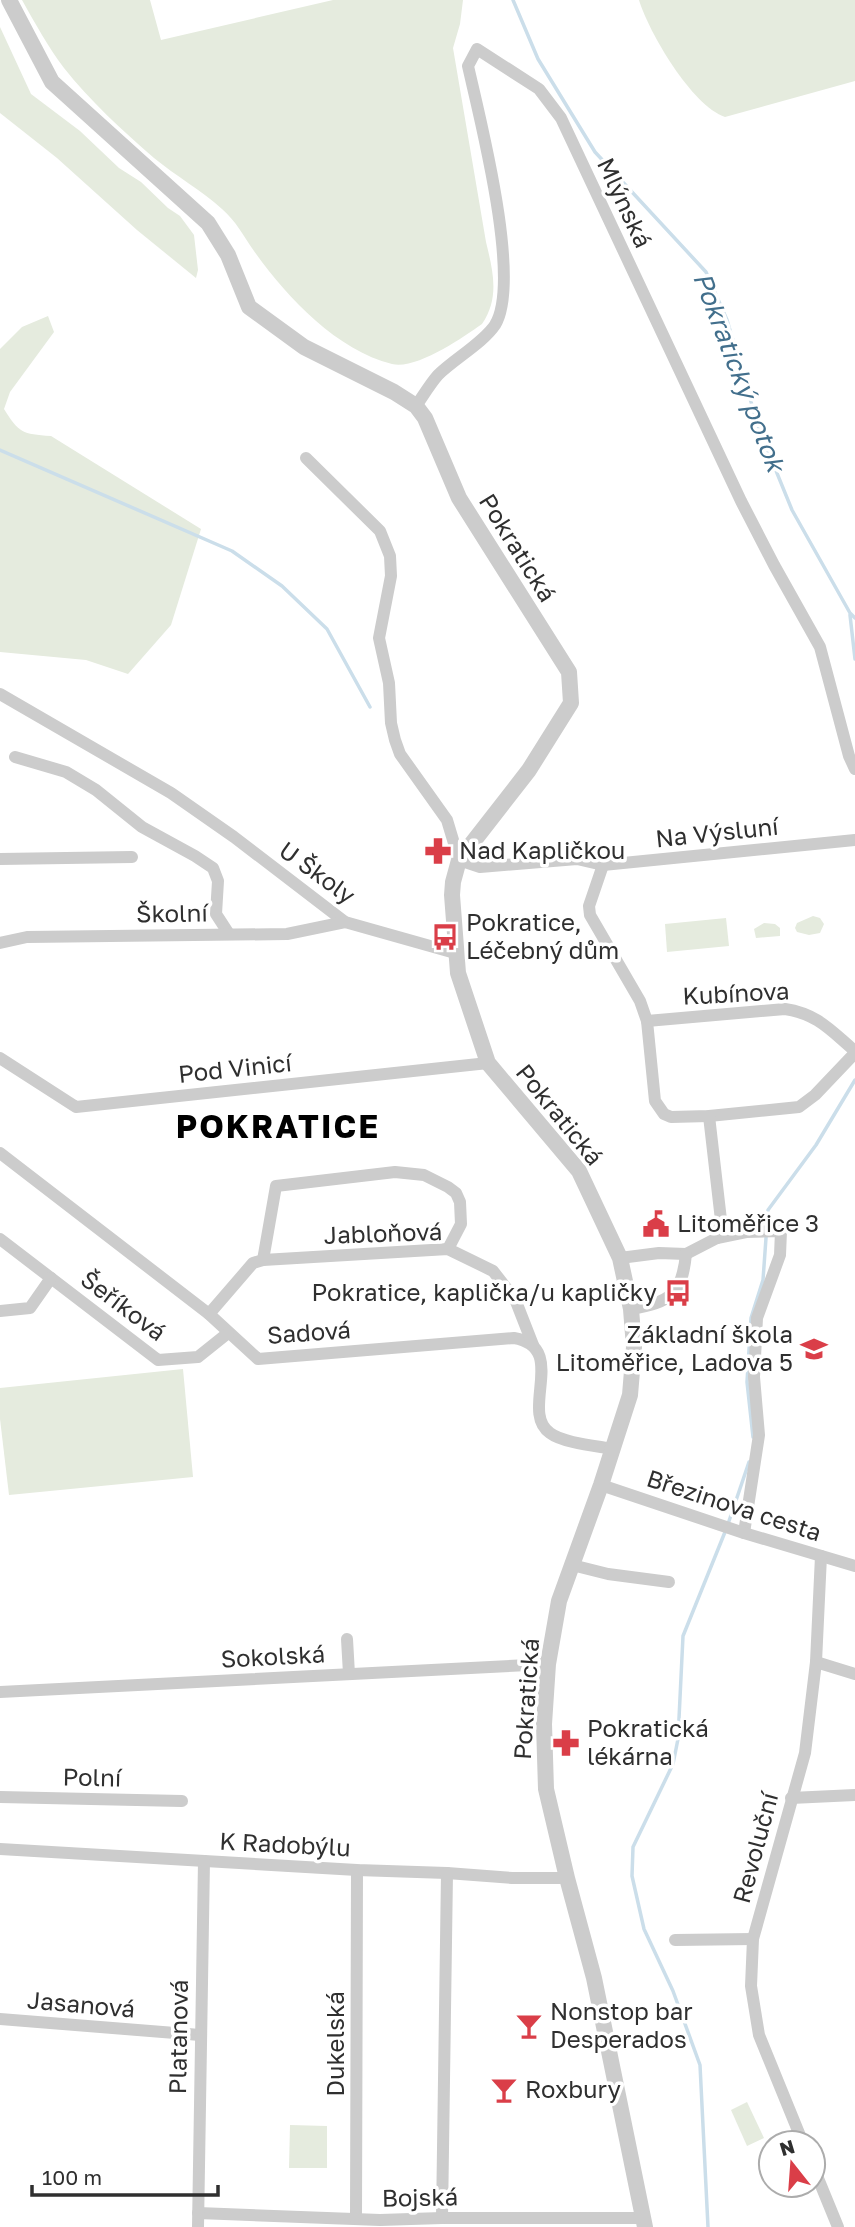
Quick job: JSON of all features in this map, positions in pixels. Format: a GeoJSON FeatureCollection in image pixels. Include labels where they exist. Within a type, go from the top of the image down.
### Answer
{"type":"FeatureCollection","features":[{"type":"Feature","properties":{"kind":"street"},"geometry":{"type":"LineString","coordinates":[[9,0],[52,82],[208,223],[228,255],[249,307],[304,347],[394,392],[416,406]]}},
{"type":"Feature","properties":{"kind":"street","name":"Mlýnská"},"geometry":{"type":"LineString","coordinates":[[416,406],[436,377],[492,329],[501,314],[505,275],[502,238],[468,66],[477,48],[539,89],[561,118],[741,501],[820,647],[849,756],[855,769]]}},
{"type":"Feature","properties":{"kind":"street","name":"Pokratická"},"geometry":{"type":"LineString","coordinates":[[416,406],[425,418],[459,498],[569,672],[571,703],[529,770],[459,860],[452,888],[455,953],[461,985],[488,1063],[579,1171],[620,1258],[631,1309],[634,1347],[630,1395],[559,1601],[548,1664],[544,1724],[546,1789],[594,1978],[643,2223]]}},
{"type":"Feature","properties":{"kind":"street"},"geometry":{"type":"LineString","coordinates":[[306,458],[380,531],[386,543],[391,576],[379,638],[389,683],[390,716],[395,740],[400,754],[447,820],[459,860]]}},
{"type":"Feature","properties":{"kind":"street","name":"U Školy"},"geometry":{"type":"LineString","coordinates":[[0,694],[170,793],[345,922],[455,953]]}},
{"type":"Feature","properties":{"kind":"street"},"geometry":{"type":"LineString","coordinates":[[15,757],[66,772],[96,790],[142,827],[213,868],[218,881],[216,914],[229,934]]}},
{"type":"Feature","properties":{"kind":"street","name":"Na Výsluní"},"geometry":{"type":"LineString","coordinates":[[459,860],[480,867],[577,859],[603,865],[855,840]]}},
{"type":"Feature","properties":{"kind":"street"},"geometry":{"type":"LineString","coordinates":[[0,859],[132,857]]}},
{"type":"Feature","properties":{"kind":"street","name":"Kubínova"},"geometry":{"type":"LineString","coordinates":[[603,865],[589,906],[594,925],[640,1001],[647,1021],[655,1101],[658,1107],[671,1117],[799,1107],[814,1096],[855,1052],[815,1018],[803,1012],[785,1009],[647,1021]]}},
{"type":"Feature","properties":{"kind":"street","name":"Školní"},"geometry":{"type":"LineString","coordinates":[[0,943],[27,937],[287,934],[345,922]]}},
{"type":"Feature","properties":{"kind":"street","name":"Pod Vinicí"},"geometry":{"type":"LineString","coordinates":[[0,1058],[76,1107],[488,1063]]}},
{"type":"Feature","properties":{"kind":"street"},"geometry":{"type":"LineString","coordinates":[[709,1116],[721,1220],[717,1238]]}},
{"type":"Feature","properties":{"kind":"street","name":"Sadová"},"geometry":{"type":"LineString","coordinates":[[0,1153],[209,1314],[258,1359],[514,1338],[533,1345]]}},
{"type":"Feature","properties":{"kind":"street"},"geometry":{"type":"LineString","coordinates":[[209,1314],[253,1263],[263,1260],[276,1186],[395,1171],[424,1175],[448,1186],[456,1193],[460,1202],[461,1224],[448,1249]]}},
{"type":"Feature","properties":{"kind":"street"},"geometry":{"type":"LineString","coordinates":[[620,1258],[659,1253],[686,1254],[717,1238],[777,1231],[780,1255],[757,1318],[754,1377],[759,1435],[744,1533]]}},
{"type":"Feature","properties":{"kind":"street","name":"Šeříková"},"geometry":{"type":"LineString","coordinates":[[0,1239],[158,1360],[198,1357],[228,1333]]}},
{"type":"Feature","properties":{"kind":"street","name":"Jabloňová"},"geometry":{"type":"LineString","coordinates":[[263,1260],[448,1249],[494,1271],[515,1299],[533,1345]]}},
{"type":"Feature","properties":{"kind":"street"},"geometry":{"type":"LineString","coordinates":[[631,1309],[653,1305],[673,1295],[684,1272],[686,1254]]}},
{"type":"Feature","properties":{"kind":"street"},"geometry":{"type":"LineString","coordinates":[[0,1311],[30,1308],[51,1278]]}},
{"type":"Feature","properties":{"kind":"street"},"geometry":{"type":"LineString","coordinates":[[533,1345],[541,1362],[540,1410],[545,1429],[556,1437],[613,1449]]}},
{"type":"Feature","properties":{"kind":"street","name":"Březinova cesta"},"geometry":{"type":"LineString","coordinates":[[601,1485],[744,1533],[855,1566]]}},
{"type":"Feature","properties":{"kind":"street","name":"Revoluční"},"geometry":{"type":"LineString","coordinates":[[797,2129],[759,2035],[751,1986],[753,1939],[805,1753],[816,1662],[821,1556]]}},
{"type":"Feature","properties":{"kind":"street"},"geometry":{"type":"LineString","coordinates":[[572,1565],[608,1574],[669,1582]]}},
{"type":"Feature","properties":{"kind":"street"},"geometry":{"type":"LineString","coordinates":[[347,1639],[348,1674]]}},
{"type":"Feature","properties":{"kind":"street"},"geometry":{"type":"LineString","coordinates":[[816,1662],[855,1674]]}},
{"type":"Feature","properties":{"kind":"street","name":"Sokolská"},"geometry":{"type":"LineString","coordinates":[[0,1692],[548,1664]]}},
{"type":"Feature","properties":{"kind":"street"},"geometry":{"type":"LineString","coordinates":[[791,1798],[855,1795]]}},
{"type":"Feature","properties":{"kind":"street","name":"Polní"},"geometry":{"type":"LineString","coordinates":[[0,1797],[182,1801]]}},
{"type":"Feature","properties":{"kind":"street","name":"K Radobýlu"},"geometry":{"type":"LineString","coordinates":[[3,1847],[356,1870],[567,1878]]}},
{"type":"Feature","properties":{"kind":"street","name":"Platanová"},"geometry":{"type":"LineString","coordinates":[[198,2227],[204,1861]]}},
{"type":"Feature","properties":{"kind":"street","name":"Dukelská"},"geometry":{"type":"LineString","coordinates":[[356,1870],[356,2219]]}},
{"type":"Feature","properties":{"kind":"street"},"geometry":{"type":"LineString","coordinates":[[442,2218],[447,1872]]}},
{"type":"Feature","properties":{"kind":"street"},"geometry":{"type":"LineString","coordinates":[[675,1940],[753,1939]]}},
{"type":"Feature","properties":{"kind":"street","name":"Jasanová"},"geometry":{"type":"LineString","coordinates":[[0,2019],[200,2035]]}},
{"type":"Feature","properties":{"kind":"street"},"geometry":{"type":"LineString","coordinates":[[827,2199],[838,2227]]}},
{"type":"Feature","properties":{"kind":"street","name":"Bojská"},"geometry":{"type":"LineString","coordinates":[[198,2213],[356,2219],[380,2224],[442,2218],[643,2223]]}},
{"type":"Feature","properties":{"kind":"shaded area"},"geometry":{"type":"Polygon","coordinates":[[[22,0],[150,0],[161,40],[333,0],[463,0],[453,48],[493,284],[491,304],[482,324],[426,358],[402,365],[371,357],[332,334],[281,286],[227,214],[154,158],[85,92],[53,52],[22,0]]]}},
{"type":"Feature","properties":{"kind":"shaded area"},"geometry":{"type":"Polygon","coordinates":[[[639,0],[855,0],[855,81],[725,117],[699,99],[673,67],[652,31],[639,0]]]}},
{"type":"Feature","properties":{"kind":"shaded area"},"geometry":{"type":"Polygon","coordinates":[[[0,27],[31,94],[80,131],[119,168],[141,182],[180,216],[194,235],[198,270],[196,278],[137,230],[57,158],[0,113],[0,27]]]}},
{"type":"Feature","properties":{"kind":"shaded area"},"geometry":{"type":"Polygon","coordinates":[[[48,316],[54,332],[10,392],[4,409],[9,417],[22,431],[51,436],[201,529],[171,625],[128,674],[86,660],[0,652],[0,349],[22,327],[48,316]]]}},
{"type":"Feature","properties":{"kind":"shaded area"},"geometry":{"type":"Polygon","coordinates":[[[813,916],[820,918],[824,924],[820,933],[809,935],[797,932],[797,923],[813,916]]]}},
{"type":"Feature","properties":{"kind":"shaded area"},"geometry":{"type":"Polygon","coordinates":[[[726,918],[729,946],[667,952],[665,924],[726,918]]]}},
{"type":"Feature","properties":{"kind":"shaded area"},"geometry":{"type":"Polygon","coordinates":[[[764,923],[775,924],[780,928],[780,936],[756,938],[754,929],[764,923]]]}},
{"type":"Feature","properties":{"kind":"shaded area"},"geometry":{"type":"Polygon","coordinates":[[[183,1369],[193,1477],[9,1495],[0,1419],[0,1388],[183,1369]]]}},
{"type":"Feature","properties":{"kind":"shaded area"},"geometry":{"type":"Polygon","coordinates":[[[747,2102],[760,2129],[757,2129],[757,2141],[747,2146],[731,2110],[747,2102]]]}},
{"type":"Feature","properties":{"kind":"shaded area"},"geometry":{"type":"Polygon","coordinates":[[[290,2125],[327,2126],[327,2168],[289,2168],[290,2125]]]}},
{"type":"Feature","properties":{"kind":"waterway","name":"Pokratický potok"},"geometry":{"type":"LineString","coordinates":[[513,0],[538,59],[595,152],[706,272],[727,320],[759,429],[792,510],[855,618]]}},
{"type":"Feature","properties":{"kind":"waterway"},"geometry":{"type":"LineString","coordinates":[[0,450],[232,551],[282,586],[327,629],[370,707]]}},
{"type":"Feature","properties":{"kind":"waterway"},"geometry":{"type":"LineString","coordinates":[[850,615],[855,659]]}},
{"type":"Feature","properties":{"kind":"waterway","name":"Pokratický potok"},"geometry":{"type":"LineString","coordinates":[[753,1437],[747,1382],[751,1318],[763,1280],[768,1210],[816,1145],[855,1080]]}},
{"type":"Feature","properties":{"kind":"waterway","name":"Pokratický potok"},"geometry":{"type":"LineString","coordinates":[[728,1524],[749,1462]]}},
{"type":"Feature","properties":{"kind":"waterway","name":"Pokratický potok"},"geometry":{"type":"LineString","coordinates":[[708,2227],[700,2065],[673,1991],[644,1929],[632,1876],[633,1847],[673,1764],[678,1739],[683,1636],[725,1532]]}},
{"type":"Feature","properties":{"kind":"place","name":"Nad Kapličkou"},"geometry":{"type":"Point","coordinates":[438,851]}},
{"type":"Feature","properties":{"kind":"place","name":"Pokratice, Léčebný dům"},"geometry":{"type":"Point","coordinates":[445,937]}},
{"type":"Feature","properties":{"kind":"place","name":"Litoměřice 3"},"geometry":{"type":"Point","coordinates":[656,1224]}},
{"type":"Feature","properties":{"kind":"place","name":"Pokratice, kaplička/u kapličky"},"geometry":{"type":"Point","coordinates":[678,1293]}},
{"type":"Feature","properties":{"kind":"place","name":"Základní škola Litoměřice, Ladova 5"},"geometry":{"type":"Point","coordinates":[814,1349]}},
{"type":"Feature","properties":{"kind":"place","name":"Pokratická lékárna"},"geometry":{"type":"Point","coordinates":[566,1743]}},
{"type":"Feature","properties":{"kind":"place","name":"Nonstop bar Desperados"},"geometry":{"type":"Point","coordinates":[529,2026]}},
{"type":"Feature","properties":{"kind":"place","name":"Roxbury"},"geometry":{"type":"Point","coordinates":[504,2090]}},
{"type":"Feature","properties":{"kind":"district","name":"POKRATICE"},"geometry":{"type":"Point","coordinates":[278,1127]}}]}
